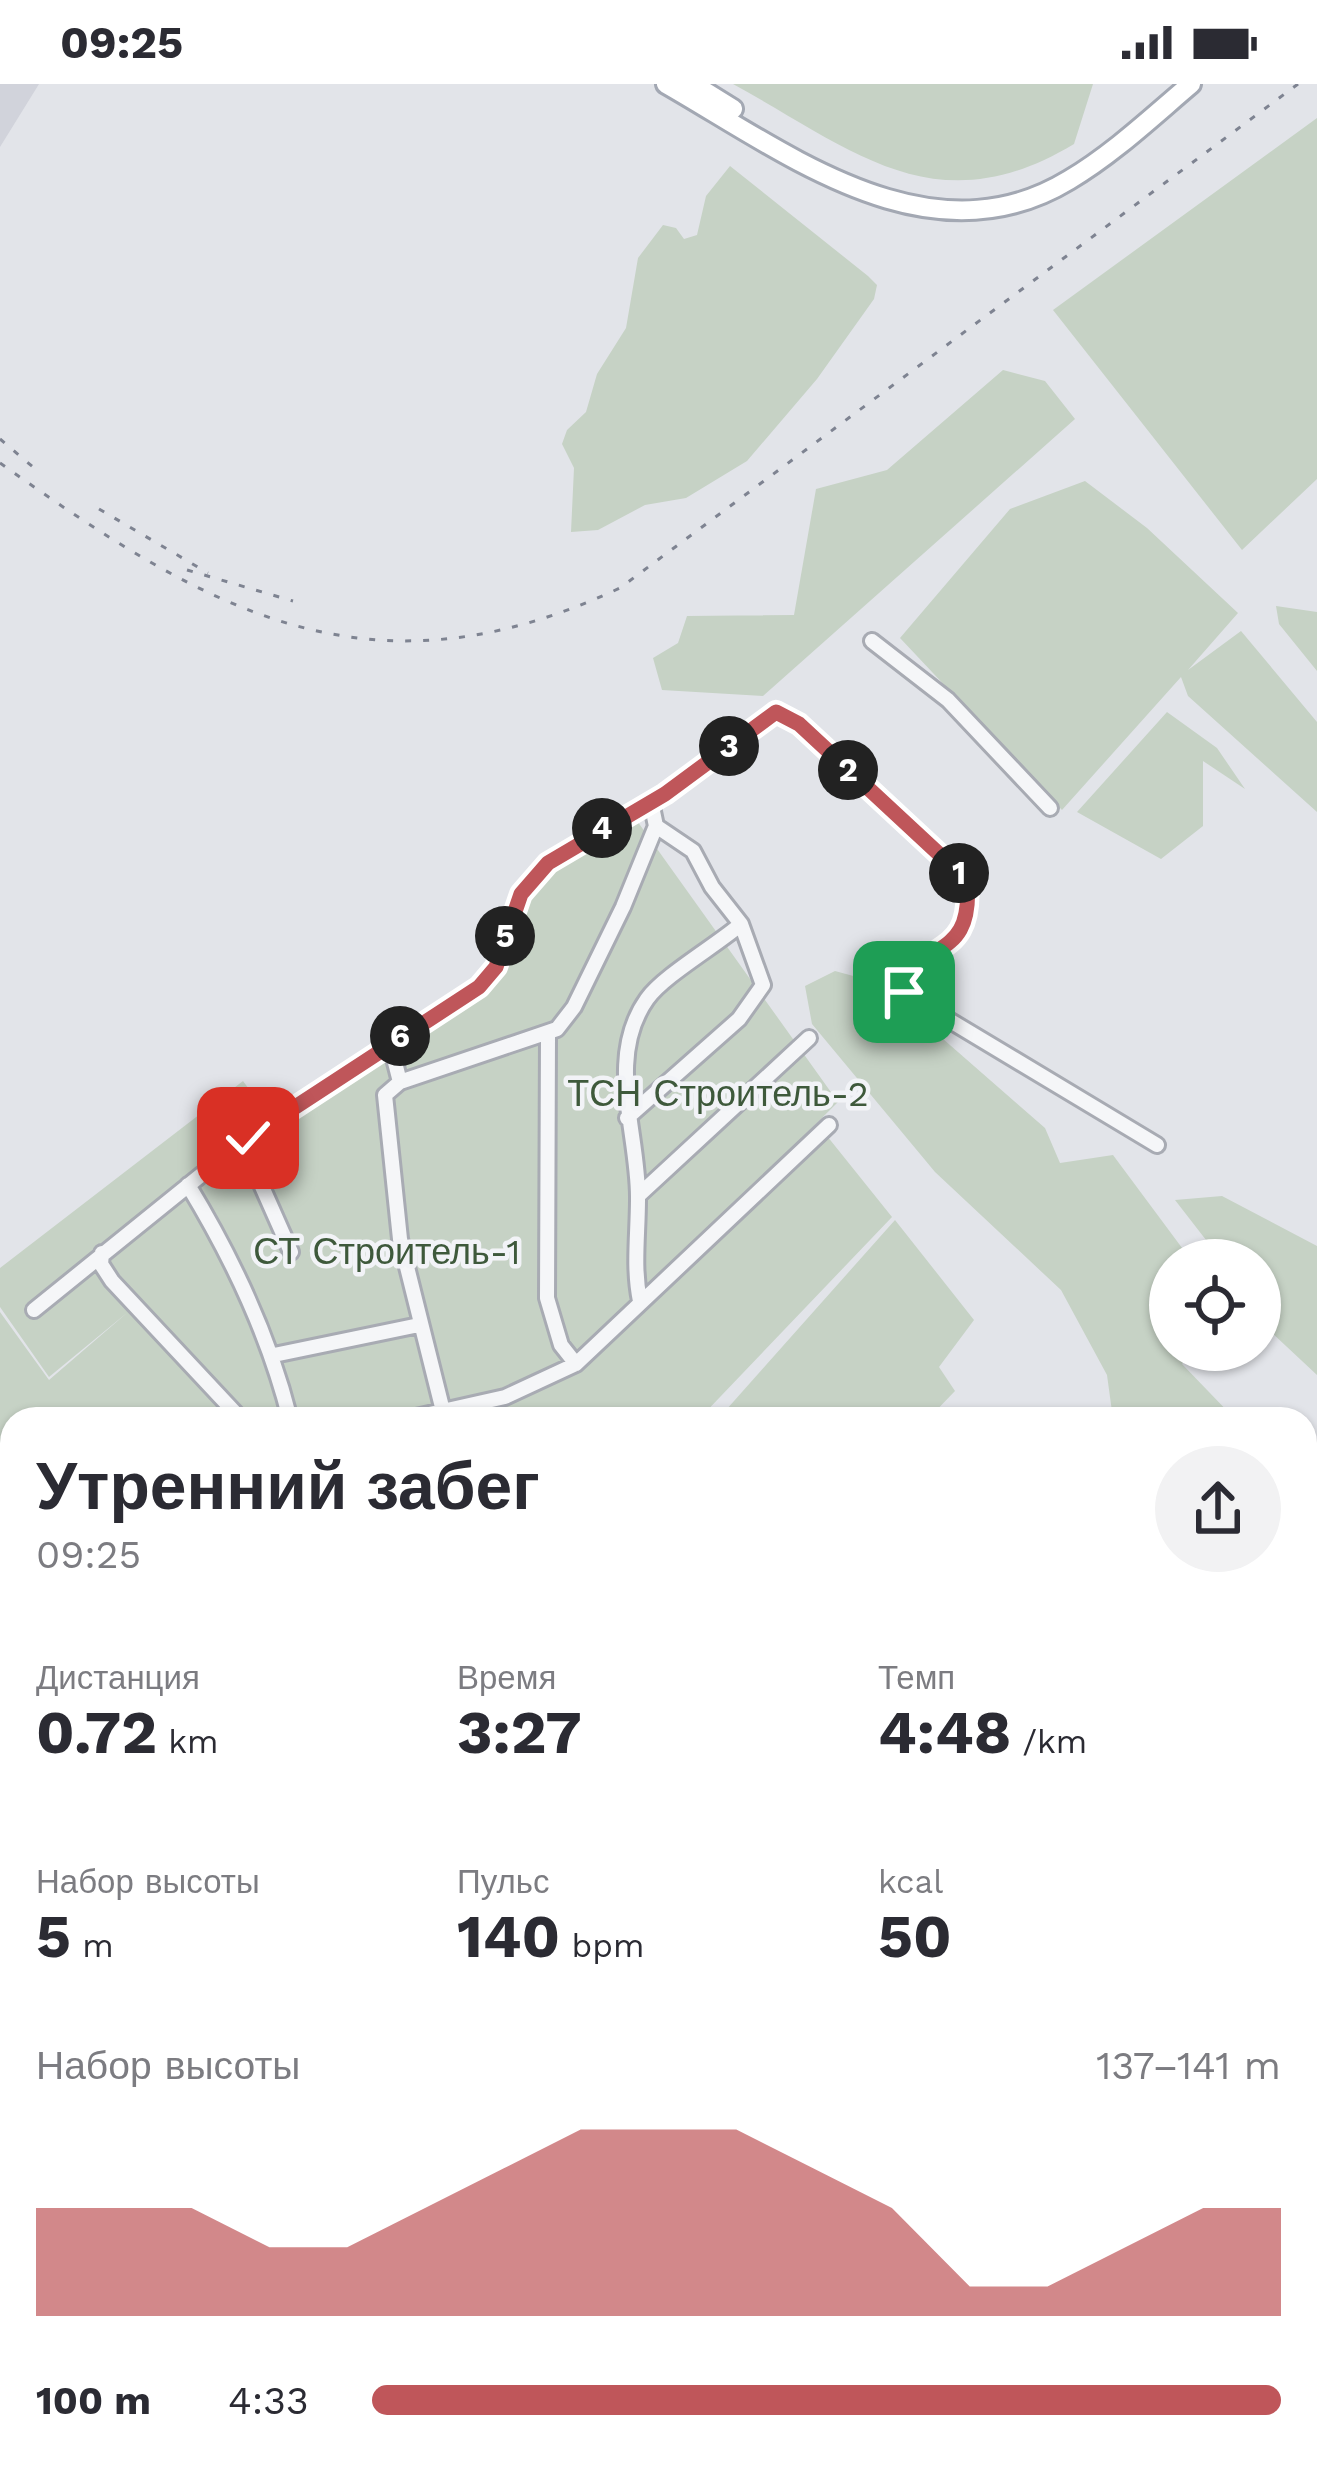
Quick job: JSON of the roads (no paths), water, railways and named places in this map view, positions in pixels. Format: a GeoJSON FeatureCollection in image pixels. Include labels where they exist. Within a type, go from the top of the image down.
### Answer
{"type":"FeatureCollection","features":[{"type":"Feature","properties":{"kind":"main road"},"geometry":{"type":"LineString","coordinates":[[666,84],[882,201],[950,211],[1018,202],[1066,183],[1191,84]]}},
{"type":"Feature","properties":{"kind":"main road"},"geometry":{"type":"LineString","coordinates":[[693,84],[848,174],[903,193],[940,199],[1010,191],[1054,176],[1175,84]]}},
{"type":"Feature","properties":{"kind":"street"},"geometry":{"type":"LineString","coordinates":[[872,640],[948,700],[1050,808]]}},
{"type":"Feature","properties":{"kind":"street"},"geometry":{"type":"LineString","coordinates":[[34,1310],[248,1138],[487,978],[521,894],[548,863],[651,802],[776,712],[799,724],[967,880],[968,921],[958,937],[909,974],[904,992],[1157,1145]]}},
{"type":"Feature","properties":{"kind":"street"},"geometry":{"type":"LineString","coordinates":[[576,1364],[550,1323],[547,1298],[548,1036],[574,1006],[656,826],[651,802]]}},
{"type":"Feature","properties":{"kind":"street"},"geometry":{"type":"LineString","coordinates":[[627,1118],[739,1018],[763,986],[742,924],[712,886],[693,851],[656,826]]}},
{"type":"Feature","properties":{"kind":"street"},"geometry":{"type":"LineString","coordinates":[[640,1301],[634,1274],[639,1195],[627,1118],[629,1050],[646,1000],[663,980],[697,962],[742,924]]}},
{"type":"Feature","properties":{"kind":"street"},"geometry":{"type":"LineString","coordinates":[[442,1407],[400,1239],[385,1111],[389,1088],[530,1035],[548,1036]]}},
{"type":"Feature","properties":{"kind":"street"},"geometry":{"type":"LineString","coordinates":[[639,1195],[809,1038]]}},
{"type":"Feature","properties":{"kind":"street"},"geometry":{"type":"LineString","coordinates":[[390,1042],[400,1082]]}},
{"type":"Feature","properties":{"kind":"street"},"geometry":{"type":"LineString","coordinates":[[464,1407],[505,1397],[576,1364],[829,1126]]}},
{"type":"Feature","properties":{"kind":"street"},"geometry":{"type":"LineString","coordinates":[[248,1138],[260,1181],[291,1252]]}},
{"type":"Feature","properties":{"kind":"street"},"geometry":{"type":"LineString","coordinates":[[188,1185],[274,1355],[287,1407]]}},
{"type":"Feature","properties":{"kind":"street"},"geometry":{"type":"LineString","coordinates":[[102,1252],[100,1264],[112,1281],[230,1407]]}},
{"type":"Feature","properties":{"kind":"street"},"geometry":{"type":"LineString","coordinates":[[274,1355],[419,1325]]}},
{"type":"Feature","properties":{"kind":"railway"},"geometry":{"type":"LineString","coordinates":[[0,463],[149,561],[221,598],[293,625],[368,639],[446,639],[529,623],[620,588],[1298,84]]}},
{"type":"Feature","properties":{"kind":"railway"},"geometry":{"type":"LineString","coordinates":[[0,439],[40,473]]}},
{"type":"Feature","properties":{"kind":"railway"},"geometry":{"type":"LineString","coordinates":[[99,509],[208,573]]}},
{"type":"Feature","properties":{"kind":"railway"},"geometry":{"type":"LineString","coordinates":[[187,570],[293,601]]}},
{"type":"Feature","properties":{"kind":"park label","name":"ТСН Строитель-2"},"geometry":{"type":"Point","coordinates":[718,1093]}},
{"type":"Feature","properties":{"kind":"park label","name":"СТ Строитель-1"},"geometry":{"type":"Point","coordinates":[387,1251]}}]}
